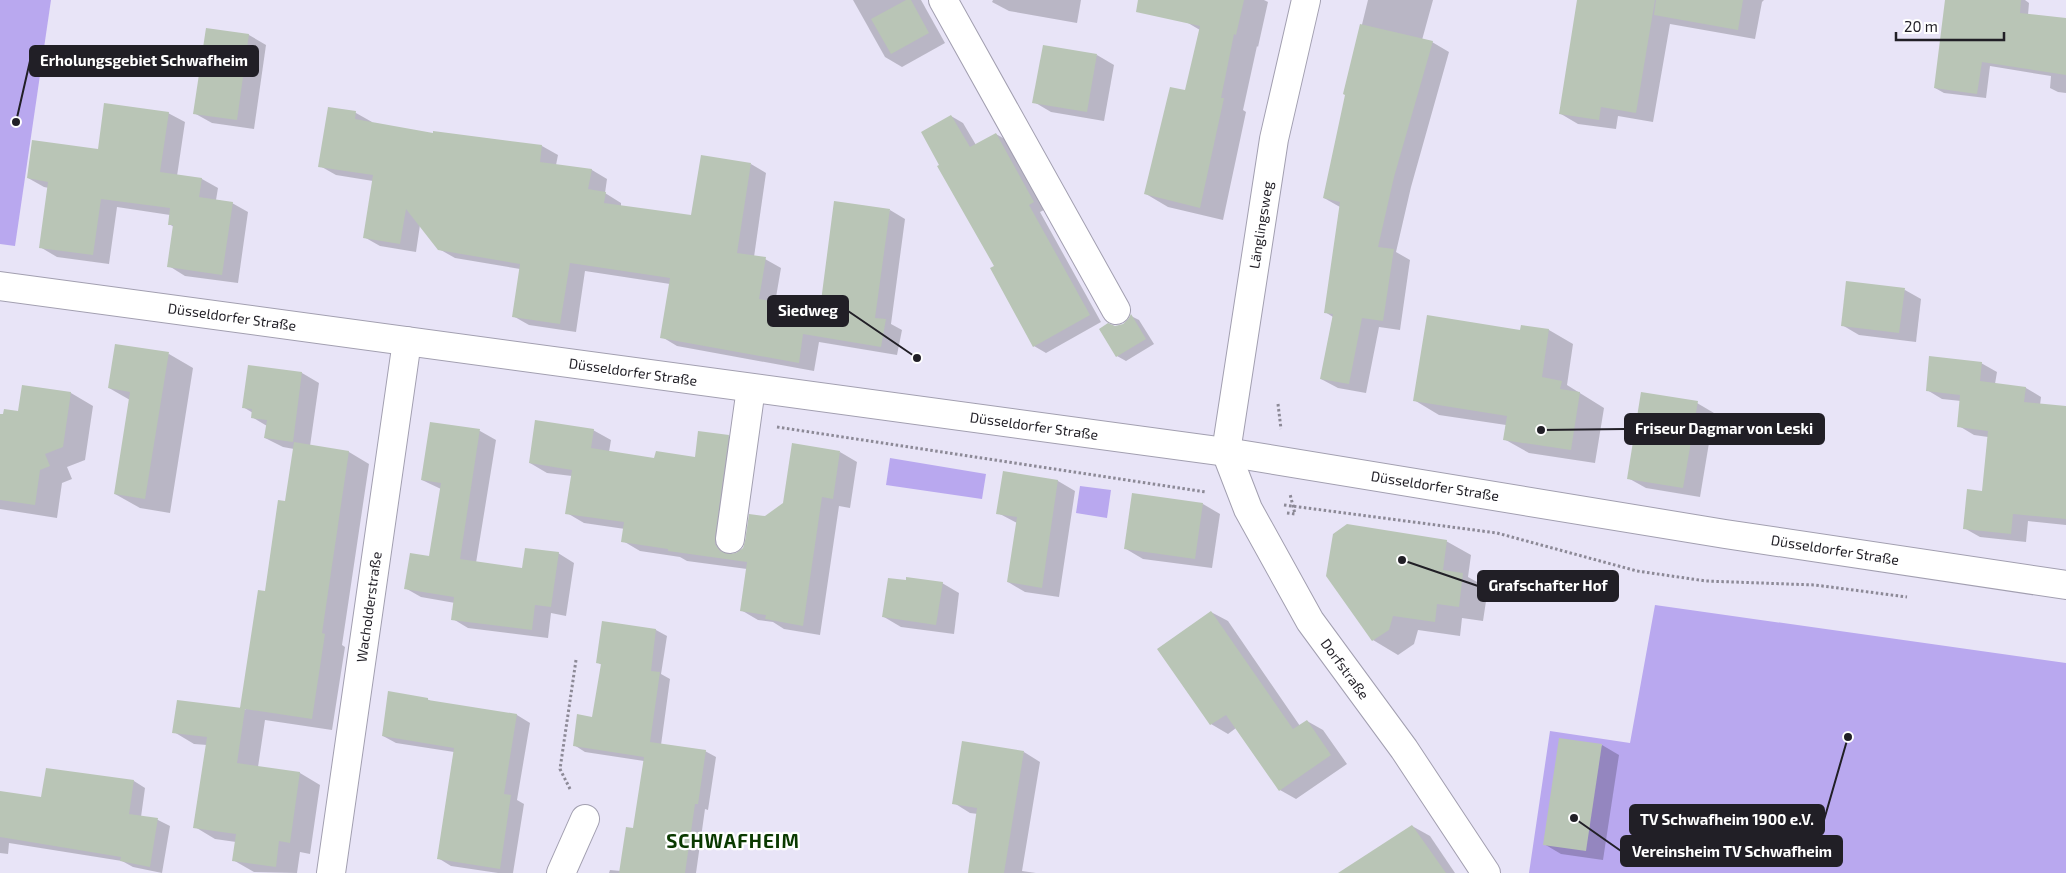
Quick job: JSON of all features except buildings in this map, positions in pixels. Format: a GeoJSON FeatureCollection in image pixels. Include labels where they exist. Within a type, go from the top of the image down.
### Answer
{"type":"FeatureCollection","features":[{"type":"Feature","properties":{"kind":"main road"},"geometry":{"type":"LineString","coordinates":[[943,0],[1116,310]]}},
{"type":"Feature","properties":{"kind":"main road","name":"Länglingsweg"},"geometry":{"type":"LineString","coordinates":[[1226,452],[1274,139],[1306,0]]}},
{"type":"Feature","properties":{"kind":"main road","name":"Düsseldorfer Straße"},"geometry":{"type":"LineString","coordinates":[[0,286],[1226,452],[1725,534],[2066,585]]}},
{"type":"Feature","properties":{"kind":"main road","name":"Wacholderstraße"},"geometry":{"type":"LineString","coordinates":[[331,873],[407,341]]}},
{"type":"Feature","properties":{"kind":"main road"},"geometry":{"type":"LineString","coordinates":[[730,539],[751,388]]}},
{"type":"Feature","properties":{"kind":"main road","name":"Dorfstraße"},"geometry":{"type":"LineString","coordinates":[[1226,452],[1244,498],[1271,553],[1310,621],[1404,749],[1486,873]]}},
{"type":"Feature","properties":{"kind":"main road"},"geometry":{"type":"LineString","coordinates":[[562,873],[585,819]]}},
{"type":"Feature","properties":{"kind":"path"},"geometry":{"type":"LineString","coordinates":[[746,422],[1302,508],[1497,533],[1637,571],[1706,581],[1815,585],[1912,597]]}},
{"type":"Feature","properties":{"kind":"path"},"geometry":{"type":"LineString","coordinates":[[576,660],[560,769],[585,819]]}},
{"type":"Feature","properties":{"kind":"shaded area"},"geometry":{"type":"Polygon","coordinates":[[[0,0],[51,0],[15,246],[0,244],[0,0]]]}},
{"type":"Feature","properties":{"kind":"shaded area"},"geometry":{"type":"Polygon","coordinates":[[[890,458],[986,474],[982,499],[886,485],[890,458]]]}},
{"type":"Feature","properties":{"kind":"shaded area"},"geometry":{"type":"Polygon","coordinates":[[[1080,486],[1111,490],[1107,518],[1076,513],[1080,486]]]}},
{"type":"Feature","properties":{"kind":"shaded area"},"geometry":{"type":"Polygon","coordinates":[[[1655,605],[2066,663],[2066,873],[1529,873],[1550,731],[1630,743],[1655,605]]]}},
{"type":"Feature","properties":{"kind":"place","name":"Erholungsgebiet Schwafheim"},"geometry":{"type":"Point","coordinates":[16,122]}},
{"type":"Feature","properties":{"kind":"place","name":"Siedweg"},"geometry":{"type":"Point","coordinates":[917,358]}},
{"type":"Feature","properties":{"kind":"place","name":"Friseur Dagmar von Leski"},"geometry":{"type":"Point","coordinates":[1541,430]}},
{"type":"Feature","properties":{"kind":"place","name":"Grafschafter Hof"},"geometry":{"type":"Point","coordinates":[1402,560]}},
{"type":"Feature","properties":{"kind":"place","name":"TV Schwafheim 1900 e.V."},"geometry":{"type":"Point","coordinates":[1848,737]}},
{"type":"Feature","properties":{"kind":"place","name":"Vereinsheim TV Schwafheim"},"geometry":{"type":"Point","coordinates":[1574,818]}},
{"type":"Feature","properties":{"kind":"district","name":"SCHWAFHEIM"},"geometry":{"type":"Point","coordinates":[733,841]}}]}
